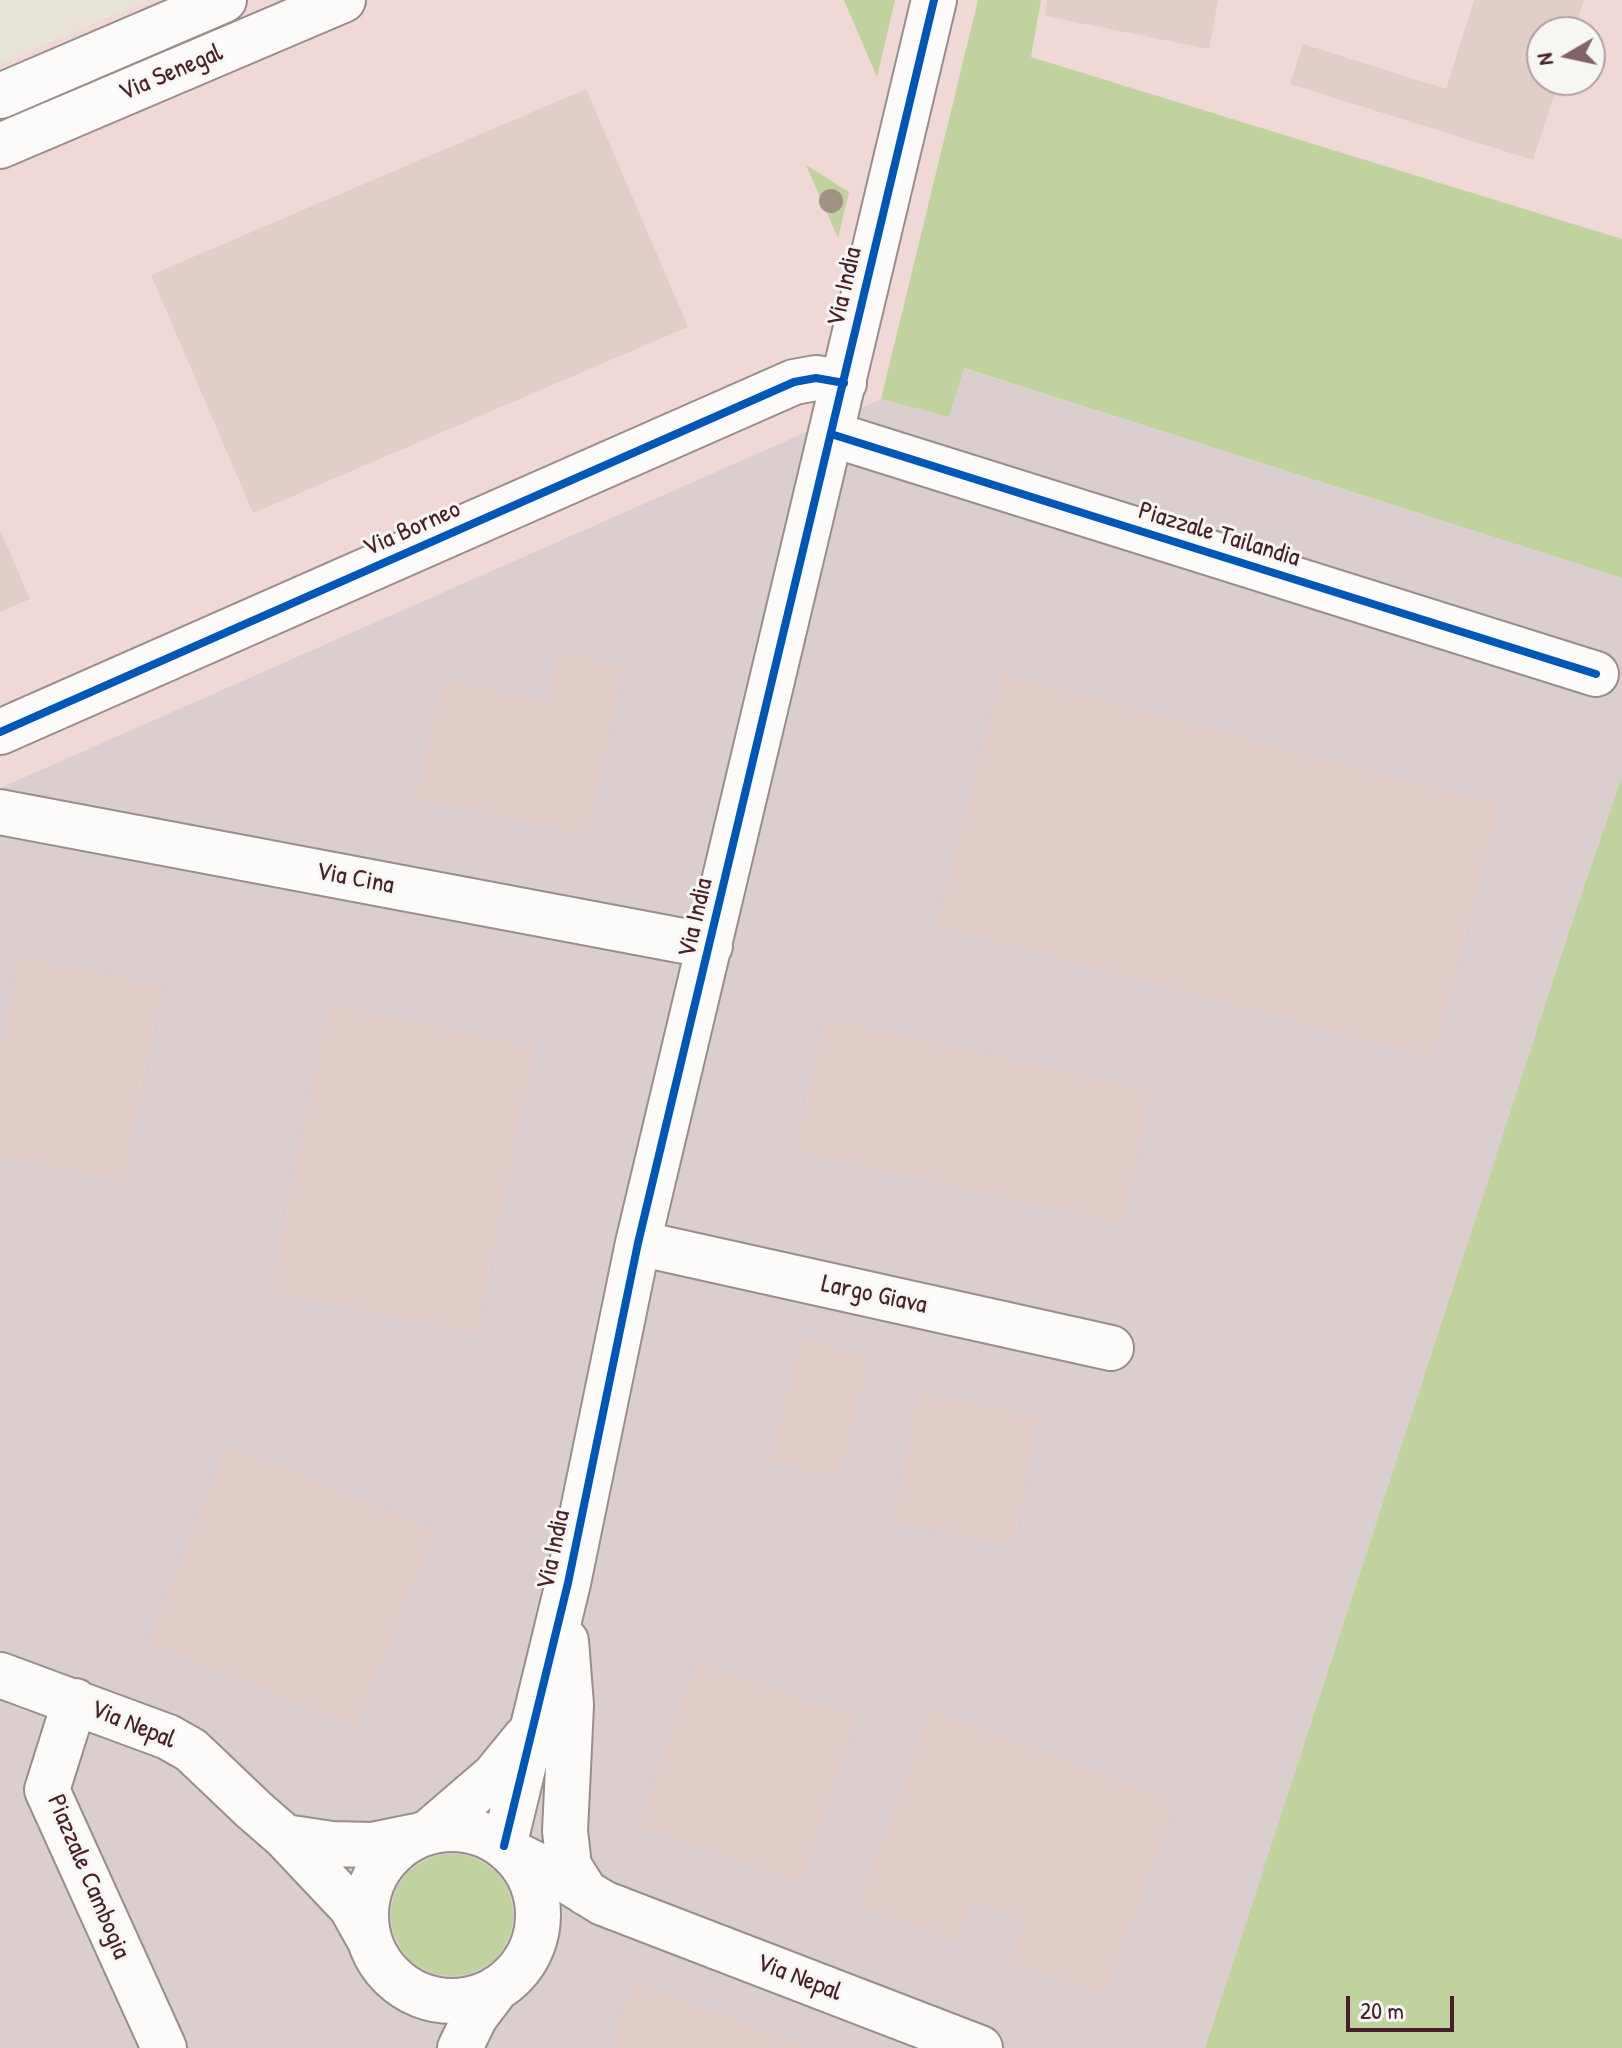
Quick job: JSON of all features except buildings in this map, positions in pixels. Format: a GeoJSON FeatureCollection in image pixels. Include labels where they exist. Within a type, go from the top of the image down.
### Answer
{"type":"FeatureCollection","features":[{"type":"Feature","properties":{"kind":"street","name":"Via Senegal"},"geometry":{"type":"LineString","coordinates":[[0,96],[224,0]]}},
{"type":"Feature","properties":{"kind":"street","name":"Via Senegal"},"geometry":{"type":"LineString","coordinates":[[0,146],[343,0]]}},
{"type":"Feature","properties":{"kind":"street","name":"Via India"},"geometry":{"type":"LineString","coordinates":[[507,1849],[530,1733],[568,1583],[638,1243],[934,0]]}},
{"type":"Feature","properties":{"kind":"street","name":"Via Borneo"},"geometry":{"type":"LineString","coordinates":[[0,732],[794,382],[816,378],[844,383]]}},
{"type":"Feature","properties":{"kind":"street","name":"Piazzale Tailandia"},"geometry":{"type":"LineString","coordinates":[[831,434],[1596,674]]}},
{"type":"Feature","properties":{"kind":"street","name":"Via Cina"},"geometry":{"type":"LineString","coordinates":[[0,812],[710,946]]}},
{"type":"Feature","properties":{"kind":"street","name":"Largo Giava"},"geometry":{"type":"LineString","coordinates":[[638,1243],[1111,1348]]}},
{"type":"Feature","properties":{"kind":"street","name":"Via India"},"geometry":{"type":"LineString","coordinates":[[568,1583],[566,1637],[571,1705],[565,1831],[569,1866],[602,1901]]}},
{"type":"Feature","properties":{"kind":"street","name":"Via Nepal"},"geometry":{"type":"LineString","coordinates":[[0,1675],[168,1737],[191,1750],[285,1837],[351,1907],[383,1966],[421,2010],[436,2048]]}},
{"type":"Feature","properties":{"kind":"street","name":"Piazzale Cambogia"},"geometry":{"type":"LineString","coordinates":[[75,1701],[47,1790],[164,2048]]}},
{"type":"Feature","properties":{"kind":"street","name":"Via India"},"geometry":{"type":"LineString","coordinates":[[423,1834],[494,1776],[530,1733]]}},
{"type":"Feature","properties":{"kind":"street","name":"Via Nepal"},"geometry":{"type":"LineString","coordinates":[[285,1837],[332,1844],[372,1845],[455,1828],[481,1833],[602,1901],[980,2048]]}},
{"type":"Feature","properties":{"kind":"street","name":"Via Nepal"},"geometry":{"type":"LineString","coordinates":[[369,1939],[365,1915],[369,1890],[379,1868],[396,1849],[423,1834]]}},
{"type":"Feature","properties":{"kind":"street"},"geometry":{"type":"LineString","coordinates":[[460,2048],[475,2017],[497,1988],[519,1968],[534,1942],[538,1919],[536,1894],[526,1871],[507,1849]]}},
{"type":"Feature","properties":{"kind":"street"},"geometry":{"type":"LineString","coordinates":[[534,1942],[564,1921],[602,1901]]}},
{"type":"Feature","properties":{"kind":"street"},"geometry":{"type":"LineString","coordinates":[[404,1987],[426,1997],[450,2001],[475,1998],[497,1988]]}},
{"type":"Feature","properties":{"kind":"shaded area"},"geometry":{"type":"Polygon","coordinates":[[[149,0],[978,0],[881,399],[0,788],[0,64],[149,0]]]}},
{"type":"Feature","properties":{"kind":"shaded area"},"geometry":{"type":"Polygon","coordinates":[[[1041,0],[1622,0],[1622,239],[1031,57],[1041,0]]]}},
{"type":"Feature","properties":{"kind":"shaded area"},"geometry":{"type":"Polygon","coordinates":[[[963,368],[1622,578],[1622,776],[1205,2048],[0,2048],[0,788],[881,399],[949,417],[963,368]]]}},
{"type":"Feature","properties":{"kind":"green space"},"geometry":{"type":"Polygon","coordinates":[[[844,0],[895,0],[877,77],[844,0]]]}},
{"type":"Feature","properties":{"kind":"green space"},"geometry":{"type":"Polygon","coordinates":[[[978,0],[1041,0],[1031,57],[1622,239],[1622,578],[964,368],[949,417],[881,399],[978,0]]]}},
{"type":"Feature","properties":{"kind":"green space"},"geometry":{"type":"Polygon","coordinates":[[[806,165],[849,192],[838,238],[806,165]]]}},
{"type":"Feature","properties":{"kind":"green space"},"geometry":{"type":"Polygon","coordinates":[[[1622,776],[1622,2048],[1205,2048],[1576,910],[1622,776]]]}},
{"type":"Feature","properties":{"kind":"green space"},"geometry":{"type":"Polygon","coordinates":[[[452,1854],[475,1859],[495,1872],[508,1892],[513,1915],[508,1938],[495,1958],[475,1971],[452,1976],[429,1971],[409,1958],[396,1938],[391,1915],[396,1892],[409,1872],[429,1859],[452,1854]]]}},
{"type":"Feature","properties":{"kind":"cycle path"},"geometry":{"type":"LineString","coordinates":[[504,1846],[568,1583],[638,1243],[934,0]]}},
{"type":"Feature","properties":{"kind":"cycle path"},"geometry":{"type":"LineString","coordinates":[[0,732],[794,382],[816,378],[844,383]]}},
{"type":"Feature","properties":{"kind":"cycle path"},"geometry":{"type":"LineString","coordinates":[[831,434],[1596,674]]}}]}
